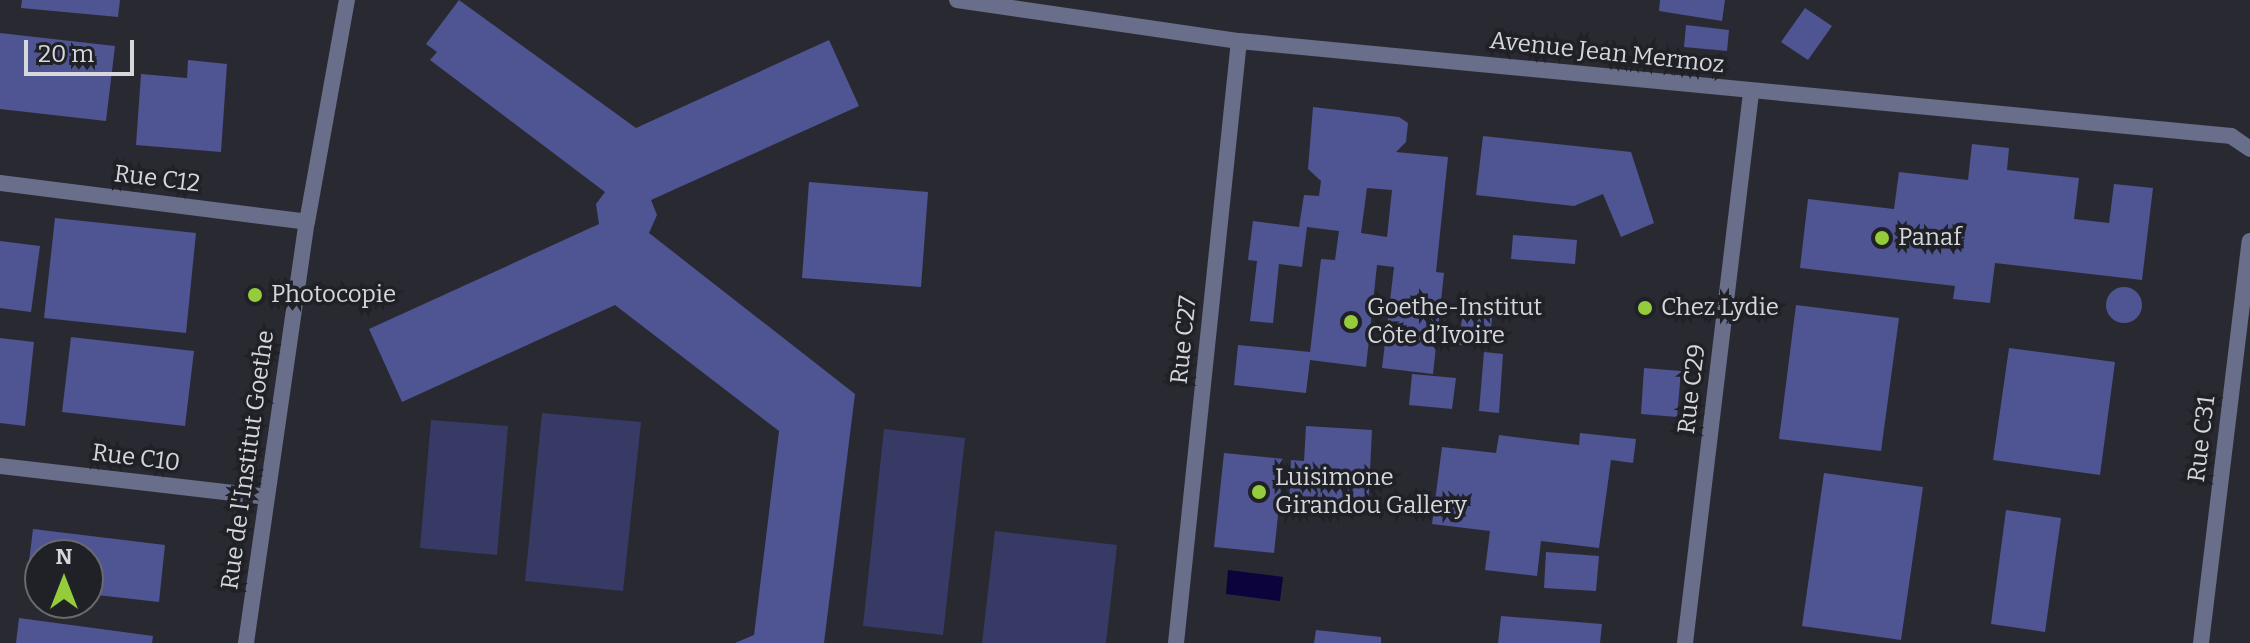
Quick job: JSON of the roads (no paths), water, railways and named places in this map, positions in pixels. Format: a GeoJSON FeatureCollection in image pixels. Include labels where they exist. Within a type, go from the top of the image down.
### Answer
{"type":"FeatureCollection","features":[{"type":"Feature","properties":{"kind":"street","name":"Rue de l'Institut Goethe"},"geometry":{"type":"LineString","coordinates":[[246,643],[307,222],[347,0]]}},
{"type":"Feature","properties":{"kind":"street","name":"Avenue Jean Mermoz"},"geometry":{"type":"LineString","coordinates":[[957,0],[1239,41],[1751,93],[2231,136],[2250,149]]}},
{"type":"Feature","properties":{"kind":"street","name":"Rue C27"},"geometry":{"type":"LineString","coordinates":[[1176,643],[1239,41]]}},
{"type":"Feature","properties":{"kind":"street","name":"Rue C29"},"geometry":{"type":"LineString","coordinates":[[1685,643],[1751,93]]}},
{"type":"Feature","properties":{"kind":"street","name":"Rue C12"},"geometry":{"type":"LineString","coordinates":[[0,183],[307,222]]}},
{"type":"Feature","properties":{"kind":"street","name":"Rue C31"},"geometry":{"type":"LineString","coordinates":[[2201,643],[2250,241]]}},
{"type":"Feature","properties":{"kind":"street","name":"Rue C10"},"geometry":{"type":"LineString","coordinates":[[0,466],[266,497]]}},
{"type":"Feature","properties":{"kind":"place","name":"Panaf"},"geometry":{"type":"Point","coordinates":[1882,238]}},
{"type":"Feature","properties":{"kind":"place","name":"Photocopie"},"geometry":{"type":"Point","coordinates":[255,295]}},
{"type":"Feature","properties":{"kind":"place","name":"Chez Lydie"},"geometry":{"type":"Point","coordinates":[1645,308]}},
{"type":"Feature","properties":{"kind":"place","name":"Goethe-Institut Côte d’Ivoire"},"geometry":{"type":"Point","coordinates":[1351,322]}},
{"type":"Feature","properties":{"kind":"place","name":"Luisimone Girandou Gallery"},"geometry":{"type":"Point","coordinates":[1259,492]}}]}
